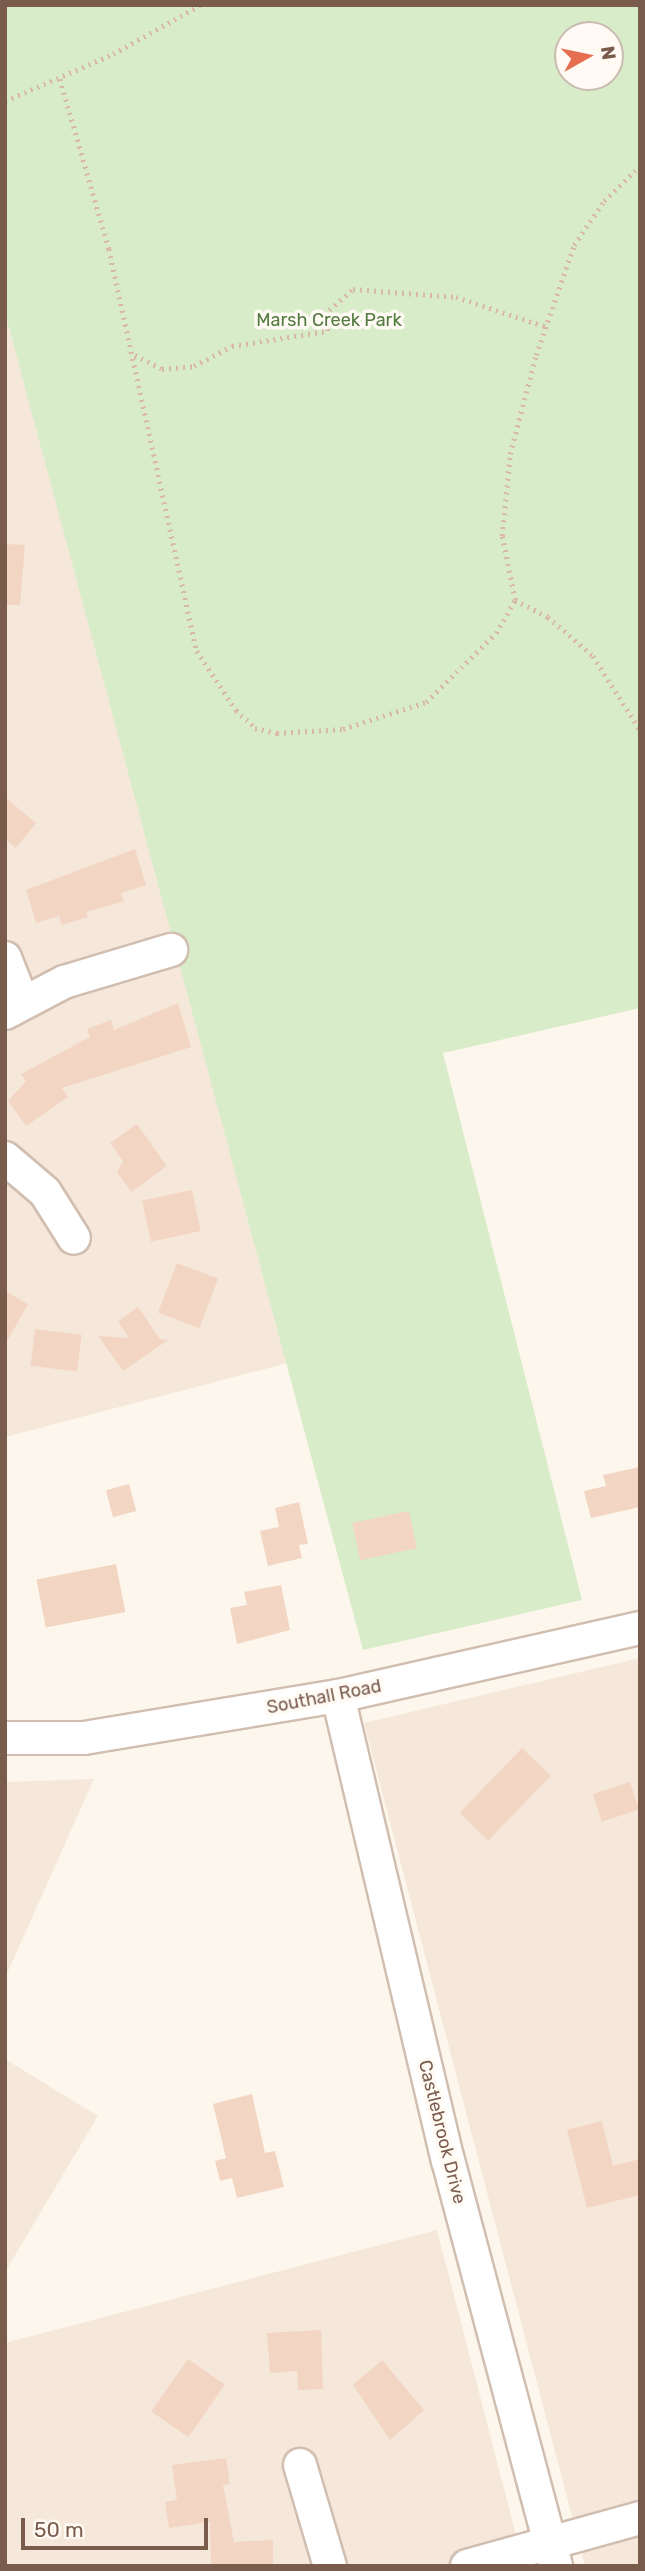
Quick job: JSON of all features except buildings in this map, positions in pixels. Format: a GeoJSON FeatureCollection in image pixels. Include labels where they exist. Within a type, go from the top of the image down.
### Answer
{"type":"FeatureCollection","features":[{"type":"Feature","properties":{"kind":"street"},"geometry":{"type":"LineString","coordinates":[[5,958],[14,1007],[171,950]]}},
{"type":"Feature","properties":{"kind":"street"},"geometry":{"type":"LineString","coordinates":[[5,1158],[45,1192],[74,1238]]}},
{"type":"Feature","properties":{"kind":"street","name":"Southall Road"},"geometry":{"type":"LineString","coordinates":[[5,1738],[84,1738],[338,1696],[640,1628]]}},
{"type":"Feature","properties":{"kind":"street","name":"Castlebrook Drive"},"geometry":{"type":"LineString","coordinates":[[338,1696],[448,2160],[553,2552]]}},
{"type":"Feature","properties":{"kind":"street"},"geometry":{"type":"LineString","coordinates":[[300,2465],[330,2566]]}},
{"type":"Feature","properties":{"kind":"street"},"geometry":{"type":"LineString","coordinates":[[467,2566],[553,2552],[640,2518]]}},
{"type":"Feature","properties":{"kind":"path"},"geometry":{"type":"LineString","coordinates":[[5,102],[60,79],[200,5]]}},
{"type":"Feature","properties":{"kind":"path"},"geometry":{"type":"LineString","coordinates":[[60,79],[86,157],[134,355],[151,461],[197,651],[255,728],[343,729],[426,702],[480,652],[515,600],[502,536],[510,454],[547,327],[574,245],[611,193],[640,166]]}},
{"type":"Feature","properties":{"kind":"path"},"geometry":{"type":"LineString","coordinates":[[134,355],[162,369],[194,366],[232,346],[327,331],[330,310],[353,289],[456,297],[547,327]]}},
{"type":"Feature","properties":{"kind":"path"},"geometry":{"type":"LineString","coordinates":[[515,600],[558,624],[593,656],[640,730]]}},
{"type":"Feature","properties":{"kind":"shaded area"},"geometry":{"type":"Polygon","coordinates":[[[5,313],[288,1363],[5,1437],[5,313]]]}},
{"type":"Feature","properties":{"kind":"shaded area"},"geometry":{"type":"Polygon","coordinates":[[[640,1658],[640,2566],[585,2566],[364,1723],[640,1658]]]}},
{"type":"Feature","properties":{"kind":"shaded area"},"geometry":{"type":"Polygon","coordinates":[[[94,1779],[5,1978],[5,1782],[94,1779]]]}},
{"type":"Feature","properties":{"kind":"shaded area"},"geometry":{"type":"Polygon","coordinates":[[[5,2059],[98,2116],[5,2272],[5,2059]]]}},
{"type":"Feature","properties":{"kind":"shaded area"},"geometry":{"type":"Polygon","coordinates":[[[437,2230],[524,2566],[5,2566],[5,2343],[437,2230]]]}},
{"type":"Feature","properties":{"kind":"green space","name":"Marsh Creek Park"},"geometry":{"type":"Polygon","coordinates":[[[5,5],[640,5],[640,1008],[443,1053],[582,1600],[363,1650],[5,313],[5,5]]]}}]}
